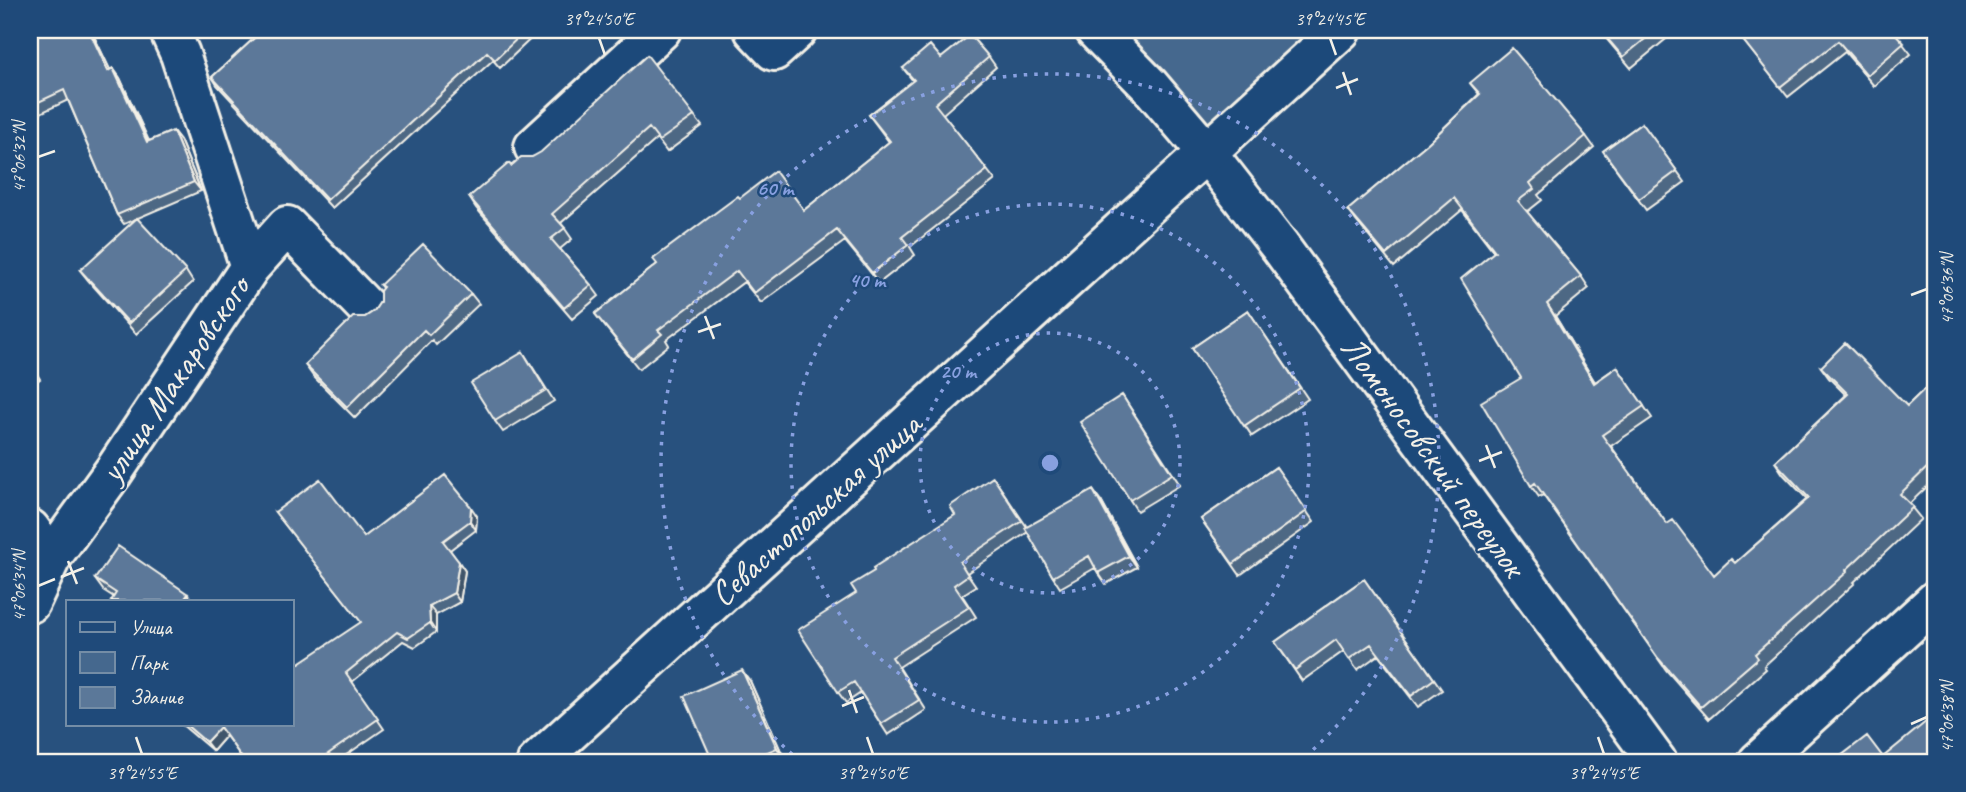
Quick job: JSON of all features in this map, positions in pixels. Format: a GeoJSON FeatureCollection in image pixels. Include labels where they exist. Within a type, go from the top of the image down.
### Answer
{"type":"FeatureCollection","features":[{"type":"Feature","properties":{"kind":"street"},"geometry":{"type":"LineString","coordinates":[[534,147],[661,30]]}},
{"type":"Feature","properties":{"kind":"street"},"geometry":{"type":"LineString","coordinates":[[754,30],[774,51],[797,30]]}},
{"type":"Feature","properties":{"kind":"street","name":"Севастопольская улица"},"geometry":{"type":"LineString","coordinates":[[537,762],[1341,30]]}},
{"type":"Feature","properties":{"kind":"street","name":"Ломоносовский переулок"},"geometry":{"type":"LineString","coordinates":[[1116,37],[1150,86],[1282,248],[1657,762]]}},
{"type":"Feature","properties":{"kind":"street","name":"улица Макаровского"},"geometry":{"type":"LineString","coordinates":[[30,603],[40,543],[114,471],[250,267],[185,38]]}},
{"type":"Feature","properties":{"kind":"street"},"geometry":{"type":"LineString","coordinates":[[250,267],[287,226],[366,307]]}},
{"type":"Feature","properties":{"kind":"street"},"geometry":{"type":"LineString","coordinates":[[1758,762],[1936,600]]}},
{"type":"Feature","properties":{"kind":"green space"},"geometry":{"type":"Polygon","coordinates":[[[1137,30],[1341,30],[1207,153],[1115,50],[1137,30]]]}},
{"type":"Feature","properties":{"kind":"building"},"geometry":{"type":"Polygon","coordinates":[[[30,30],[89,30],[108,71],[113,68],[147,142],[173,131],[194,182],[117,215],[64,90],[30,106],[30,30]]]}},
{"type":"Feature","properties":{"kind":"building"},"geometry":{"type":"Polygon","coordinates":[[[263,30],[526,30],[495,60],[487,52],[327,200],[212,77],[263,30]]]}},
{"type":"Feature","properties":{"kind":"building"},"geometry":{"type":"Polygon","coordinates":[[[1600,30],[1656,30],[1623,57],[1600,30]]]}},
{"type":"Feature","properties":{"kind":"building"},"geometry":{"type":"Polygon","coordinates":[[[1735,30],[1892,30],[1904,43],[1867,75],[1838,41],[1780,87],[1735,30]]]}},
{"type":"Feature","properties":{"kind":"building"},"geometry":{"type":"Polygon","coordinates":[[[970,35],[989,57],[935,104],[987,170],[902,237],[908,245],[872,273],[837,230],[754,293],[737,271],[658,330],[662,334],[632,359],[595,314],[657,264],[653,259],[775,171],[804,210],[890,141],[869,115],[914,80],[903,68],[930,45],[941,58],[970,35]]]}},
{"type":"Feature","properties":{"kind":"building"},"geometry":{"type":"Polygon","coordinates":[[[1512,48],[1586,136],[1530,183],[1534,189],[1518,201],[1581,276],[1547,304],[1594,383],[1617,367],[1644,406],[1602,435],[1667,524],[1673,520],[1714,575],[1731,559],[1735,563],[1809,498],[1775,462],[1848,394],[1821,367],[1845,343],[1907,406],[1936,378],[1936,459],[1900,494],[1913,507],[1846,570],[1847,572],[1755,654],[1758,658],[1701,707],[1658,658],[1535,483],[1531,486],[1481,402],[1521,378],[1461,279],[1495,251],[1454,198],[1386,255],[1348,210],[1429,142],[1480,94],[1470,83],[1512,48]]]}},
{"type":"Feature","properties":{"kind":"building"},"geometry":{"type":"Polygon","coordinates":[[[647,55],[694,116],[659,141],[649,128],[552,214],[565,228],[551,239],[591,285],[564,308],[469,197],[509,163],[511,166],[521,157],[532,157],[541,152],[647,55]]]}},
{"type":"Feature","properties":{"kind":"building"},"geometry":{"type":"Polygon","coordinates":[[[1642,123],[1677,171],[1639,199],[1603,151],[1642,123]]]}},
{"type":"Feature","properties":{"kind":"building"},"geometry":{"type":"Polygon","coordinates":[[[137,218],[186,271],[129,323],[80,270],[137,218]]]}},
{"type":"Feature","properties":{"kind":"building"},"geometry":{"type":"Polygon","coordinates":[[[423,244],[471,294],[429,335],[424,330],[347,407],[305,365],[353,317],[365,317],[374,311],[380,302],[380,291],[383,287],[380,285],[423,244]]]}},
{"type":"Feature","properties":{"kind":"building"},"geometry":{"type":"Polygon","coordinates":[[[1248,310],[1300,388],[1244,426],[1192,348],[1248,310]]]}},
{"type":"Feature","properties":{"kind":"building"},"geometry":{"type":"Polygon","coordinates":[[[523,352],[546,390],[495,421],[471,383],[523,352]]]}},
{"type":"Feature","properties":{"kind":"building"},"geometry":{"type":"Polygon","coordinates":[[[30,363],[36,373],[30,377],[30,363]]]}},
{"type":"Feature","properties":{"kind":"building"},"geometry":{"type":"Polygon","coordinates":[[[1122,395],[1172,474],[1130,500],[1080,422],[1122,395]]]}},
{"type":"Feature","properties":{"kind":"building"},"geometry":{"type":"Polygon","coordinates":[[[1276,467],[1307,511],[1233,564],[1201,519],[1276,467]]]}},
{"type":"Feature","properties":{"kind":"building"},"geometry":{"type":"Polygon","coordinates":[[[445,475],[471,507],[470,521],[443,541],[459,562],[454,593],[429,606],[430,623],[408,638],[397,632],[346,673],[378,719],[318,762],[245,762],[220,727],[206,742],[187,726],[294,726],[294,667],[361,622],[275,512],[320,479],[364,537],[445,475]]]}},
{"type":"Feature","properties":{"kind":"building"},"geometry":{"type":"Polygon","coordinates":[[[993,477],[1022,521],[960,562],[968,575],[954,585],[969,607],[892,657],[919,700],[881,724],[854,682],[838,692],[798,630],[856,593],[851,585],[955,515],[950,506],[993,477]]]}},
{"type":"Feature","properties":{"kind":"building"},"geometry":{"type":"Polygon","coordinates":[[[1093,490],[1129,556],[1098,573],[1089,556],[1053,577],[1025,528],[1093,490]]]}},
{"type":"Feature","properties":{"kind":"building"},"geometry":{"type":"Polygon","coordinates":[[[118,546],[188,594],[184,600],[112,600],[116,593],[95,579],[118,546]]]}},
{"type":"Feature","properties":{"kind":"building"},"geometry":{"type":"Polygon","coordinates":[[[1364,579],[1434,679],[1411,696],[1371,644],[1349,659],[1336,640],[1295,670],[1275,642],[1364,579]]]}},
{"type":"Feature","properties":{"kind":"building"},"geometry":{"type":"Polygon","coordinates":[[[742,670],[777,748],[744,762],[713,762],[684,696],[742,670]]]}},
{"type":"Feature","properties":{"kind":"building"},"geometry":{"type":"Polygon","coordinates":[[[1933,716],[1936,719],[1936,762],[1833,762],[1867,736],[1883,757],[1933,716]]]}}]}
